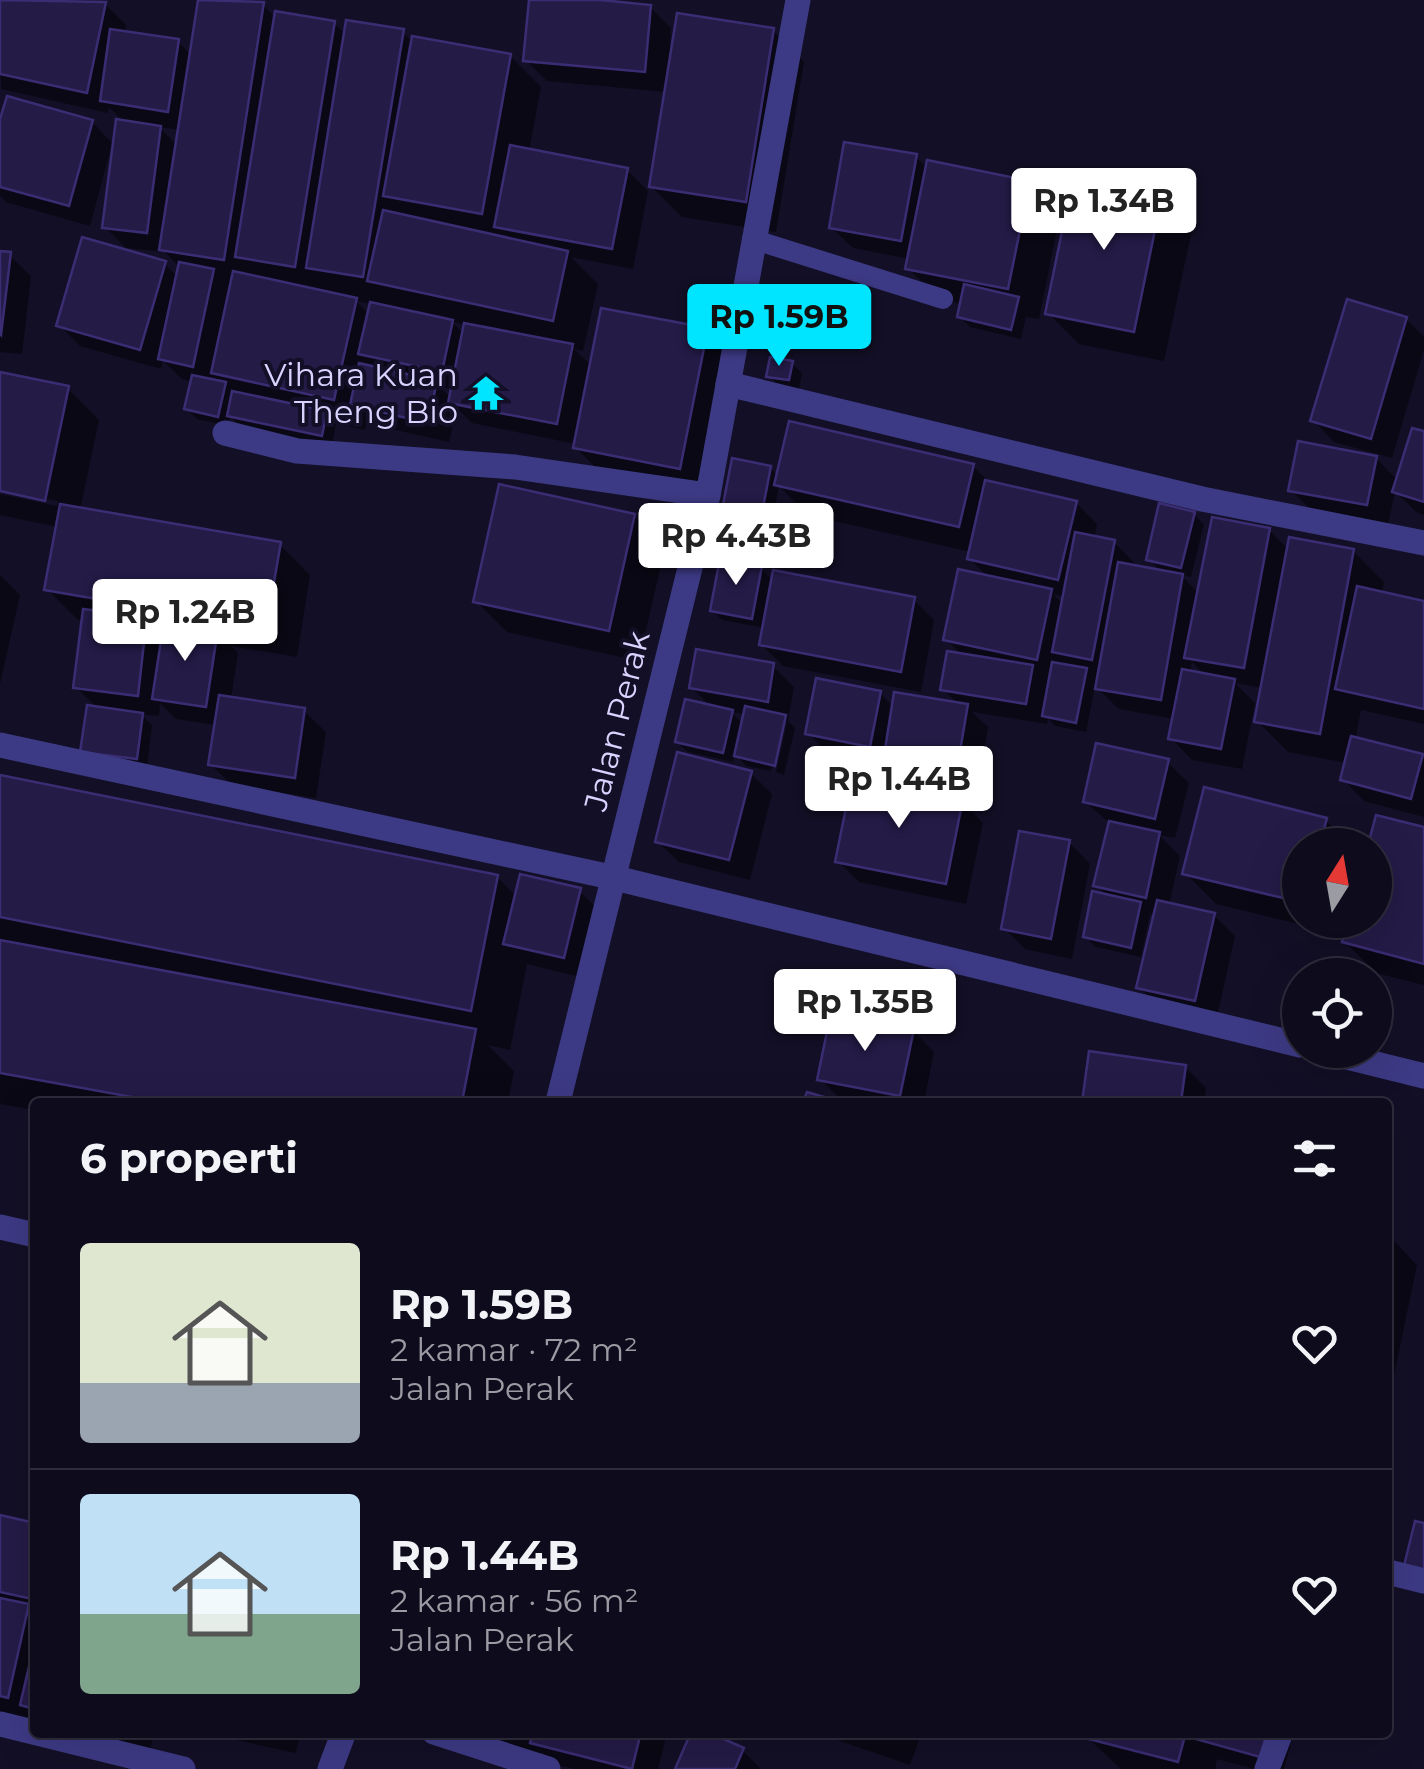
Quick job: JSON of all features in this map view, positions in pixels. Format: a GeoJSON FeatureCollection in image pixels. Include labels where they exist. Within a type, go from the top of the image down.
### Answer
{"type":"FeatureCollection","features":[{"type":"Feature","properties":{"kind":"street","name":"Jalan Perak"},"geometry":{"type":"LineString","coordinates":[[559,1098],[708,494],[798,0]]}},
{"type":"Feature","properties":{"kind":"street"},"geometry":{"type":"LineString","coordinates":[[728,384],[1202,499],[1424,543]]}},
{"type":"Feature","properties":{"kind":"street"},"geometry":{"type":"LineString","coordinates":[[225,434],[297,451],[515,467],[708,494]]}},
{"type":"Feature","properties":{"kind":"street"},"geometry":{"type":"LineString","coordinates":[[0,744],[612,877],[1282,1041]]}},
{"type":"Feature","properties":{"kind":"street"},"geometry":{"type":"LineString","coordinates":[[1392,1068],[1424,1076]]}},
{"type":"Feature","properties":{"kind":"street"},"geometry":{"type":"LineString","coordinates":[[0,1227],[30,1234]]}},
{"type":"Feature","properties":{"kind":"street"},"geometry":{"type":"LineString","coordinates":[[1392,1573],[1424,1581]]}},
{"type":"Feature","properties":{"kind":"street"},"geometry":{"type":"LineString","coordinates":[[0,1724],[30,1731]]}},
{"type":"Feature","properties":{"kind":"street"},"geometry":{"type":"LineString","coordinates":[[57,1738],[183,1769]]}},
{"type":"Feature","properties":{"kind":"street"},"geometry":{"type":"LineString","coordinates":[[330,1769],[342,1738]]}},
{"type":"Feature","properties":{"kind":"street"},"geometry":{"type":"LineString","coordinates":[[452,1738],[548,1769]]}},
{"type":"Feature","properties":{"kind":"street"},"geometry":{"type":"LineString","coordinates":[[1268,1769],[1279,1738]]}},
{"type":"Feature","properties":{"kind":"lane"},"geometry":{"type":"LineString","coordinates":[[752,239],[943,299]]}},
{"type":"Feature","properties":{"kind":"building"},"geometry":{"type":"Polygon","coordinates":[[[0,0],[106,2],[87,93],[0,74],[0,0]]]}},
{"type":"Feature","properties":{"kind":"building"},"geometry":{"type":"Polygon","coordinates":[[[198,0],[264,2],[224,260],[159,250],[198,0]]]}},
{"type":"Feature","properties":{"kind":"building"},"geometry":{"type":"Polygon","coordinates":[[[529,0],[651,5],[645,72],[523,61],[529,0]]]}},
{"type":"Feature","properties":{"kind":"building"},"geometry":{"type":"Polygon","coordinates":[[[275,11],[335,21],[295,267],[235,257],[275,11]]]}},
{"type":"Feature","properties":{"kind":"building"},"geometry":{"type":"Polygon","coordinates":[[[677,13],[774,28],[746,202],[649,187],[677,13]]]}},
{"type":"Feature","properties":{"kind":"building"},"geometry":{"type":"Polygon","coordinates":[[[346,20],[404,29],[363,277],[306,268],[346,20]]]}},
{"type":"Feature","properties":{"kind":"building"},"geometry":{"type":"Polygon","coordinates":[[[110,29],[179,39],[168,112],[100,101],[110,29]]]}},
{"type":"Feature","properties":{"kind":"building"},"geometry":{"type":"Polygon","coordinates":[[[412,36],[511,54],[482,214],[383,196],[412,36]]]}},
{"type":"Feature","properties":{"kind":"building"},"geometry":{"type":"Polygon","coordinates":[[[7,96],[93,120],[69,206],[0,187],[0,119],[7,96]]]}},
{"type":"Feature","properties":{"kind":"building"},"geometry":{"type":"Polygon","coordinates":[[[116,119],[161,126],[147,233],[102,228],[116,119]]]}},
{"type":"Feature","properties":{"kind":"building"},"geometry":{"type":"Polygon","coordinates":[[[844,142],[917,154],[901,241],[829,228],[844,142]]]}},
{"type":"Feature","properties":{"kind":"building"},"geometry":{"type":"Polygon","coordinates":[[[510,145],[628,168],[612,249],[494,227],[510,145]]]}},
{"type":"Feature","properties":{"kind":"building"},"geometry":{"type":"Polygon","coordinates":[[[927,160],[1030,181],[1008,289],[905,269],[927,160]]]}},
{"type":"Feature","properties":{"kind":"building"},"geometry":{"type":"Polygon","coordinates":[[[1074,173],[1163,191],[1134,332],[1045,314],[1074,173]]]}},
{"type":"Feature","properties":{"kind":"building"},"geometry":{"type":"Polygon","coordinates":[[[383,210],[568,251],[553,321],[367,281],[383,210]]]}},
{"type":"Feature","properties":{"kind":"building"},"geometry":{"type":"Polygon","coordinates":[[[82,237],[166,261],[140,350],[56,326],[82,237]]]}},
{"type":"Feature","properties":{"kind":"building"},"geometry":{"type":"Polygon","coordinates":[[[0,251],[11,252],[1,335],[0,334],[0,251]]]}},
{"type":"Feature","properties":{"kind":"building"},"geometry":{"type":"Polygon","coordinates":[[[179,262],[214,269],[193,367],[158,359],[179,262]]]}},
{"type":"Feature","properties":{"kind":"building"},"geometry":{"type":"Polygon","coordinates":[[[233,271],[357,298],[334,400],[211,373],[233,271]]]}},
{"type":"Feature","properties":{"kind":"building"},"geometry":{"type":"Polygon","coordinates":[[[964,284],[1019,297],[1011,330],[957,317],[964,284]]]}},
{"type":"Feature","properties":{"kind":"building"},"geometry":{"type":"Polygon","coordinates":[[[1347,299],[1407,317],[1371,439],[1310,421],[1347,299]]]}},
{"type":"Feature","properties":{"kind":"building"},"geometry":{"type":"Polygon","coordinates":[[[370,302],[453,320],[442,372],[358,354],[370,302]]]}},
{"type":"Feature","properties":{"kind":"building"},"geometry":{"type":"Polygon","coordinates":[[[601,308],[708,328],[680,469],[573,448],[601,308]]]}},
{"type":"Feature","properties":{"kind":"building"},"geometry":{"type":"Polygon","coordinates":[[[464,323],[573,344],[557,424],[448,403],[464,323]]]}},
{"type":"Feature","properties":{"kind":"building"},"geometry":{"type":"Polygon","coordinates":[[[770,357],[793,361],[789,380],[766,377],[770,357]]]}},
{"type":"Feature","properties":{"kind":"building"},"geometry":{"type":"Polygon","coordinates":[[[359,363],[437,381],[428,423],[350,405],[359,363]]]}},
{"type":"Feature","properties":{"kind":"building"},"geometry":{"type":"Polygon","coordinates":[[[0,372],[69,386],[45,501],[0,491],[0,372]]]}},
{"type":"Feature","properties":{"kind":"building"},"geometry":{"type":"Polygon","coordinates":[[[192,375],[226,382],[218,417],[184,409],[192,375]]]}},
{"type":"Feature","properties":{"kind":"building"},"geometry":{"type":"Polygon","coordinates":[[[232,391],[327,411],[322,436],[227,416],[232,391]]]}},
{"type":"Feature","properties":{"kind":"building"},"geometry":{"type":"Polygon","coordinates":[[[789,421],[974,464],[959,527],[774,485],[789,421]]]}},
{"type":"Feature","properties":{"kind":"building"},"geometry":{"type":"Polygon","coordinates":[[[1412,428],[1424,431],[1424,502],[1392,492],[1412,428]]]}},
{"type":"Feature","properties":{"kind":"building"},"geometry":{"type":"Polygon","coordinates":[[[1298,441],[1377,456],[1367,505],[1288,491],[1298,441]]]}},
{"type":"Feature","properties":{"kind":"building"},"geometry":{"type":"Polygon","coordinates":[[[732,458],[771,466],[762,513],[723,505],[732,458]]]}},
{"type":"Feature","properties":{"kind":"building"},"geometry":{"type":"Polygon","coordinates":[[[985,480],[1077,501],[1058,580],[967,559],[985,480]]]}},
{"type":"Feature","properties":{"kind":"building"},"geometry":{"type":"Polygon","coordinates":[[[499,484],[635,514],[609,631],[473,602],[499,484]]]}},
{"type":"Feature","properties":{"kind":"building"},"geometry":{"type":"Polygon","coordinates":[[[1159,503],[1195,512],[1181,568],[1146,560],[1159,503]]]}},
{"type":"Feature","properties":{"kind":"building"},"geometry":{"type":"Polygon","coordinates":[[[60,504],[281,542],[266,628],[44,590],[60,504]]]}},
{"type":"Feature","properties":{"kind":"building"},"geometry":{"type":"Polygon","coordinates":[[[1212,517],[1270,528],[1244,668],[1184,658],[1212,517]]]}},
{"type":"Feature","properties":{"kind":"building"},"geometry":{"type":"Polygon","coordinates":[[[1075,532],[1115,540],[1092,660],[1052,652],[1075,532]]]}},
{"type":"Feature","properties":{"kind":"building"},"geometry":{"type":"Polygon","coordinates":[[[1289,537],[1354,549],[1320,734],[1254,722],[1289,537]]]}},
{"type":"Feature","properties":{"kind":"building"},"geometry":{"type":"Polygon","coordinates":[[[720,558],[762,566],[752,619],[710,611],[720,558]]]}},
{"type":"Feature","properties":{"kind":"building"},"geometry":{"type":"Polygon","coordinates":[[[1118,562],[1183,574],[1161,700],[1095,689],[1118,562]]]}},
{"type":"Feature","properties":{"kind":"building"},"geometry":{"type":"Polygon","coordinates":[[[958,569],[1052,589],[1037,660],[943,640],[958,569]]]}},
{"type":"Feature","properties":{"kind":"building"},"geometry":{"type":"Polygon","coordinates":[[[773,570],[915,597],[901,672],[759,645],[773,570]]]}},
{"type":"Feature","properties":{"kind":"building"},"geometry":{"type":"Polygon","coordinates":[[[1357,586],[1424,601],[1424,709],[1335,689],[1357,586]]]}},
{"type":"Feature","properties":{"kind":"building"},"geometry":{"type":"Polygon","coordinates":[[[83,609],[147,616],[138,696],[73,688],[83,609]]]}},
{"type":"Feature","properties":{"kind":"building"},"geometry":{"type":"Polygon","coordinates":[[[164,621],[218,629],[206,707],[152,699],[164,621]]]}},
{"type":"Feature","properties":{"kind":"building"},"geometry":{"type":"Polygon","coordinates":[[[696,649],[774,663],[768,702],[689,688],[696,649]]]}},
{"type":"Feature","properties":{"kind":"building"},"geometry":{"type":"Polygon","coordinates":[[[947,651],[1033,665],[1026,704],[940,690],[947,651]]]}},
{"type":"Feature","properties":{"kind":"building"},"geometry":{"type":"Polygon","coordinates":[[[1052,662],[1087,668],[1076,723],[1042,716],[1052,662]]]}},
{"type":"Feature","properties":{"kind":"building"},"geometry":{"type":"Polygon","coordinates":[[[1182,669],[1235,679],[1221,749],[1168,739],[1182,669]]]}},
{"type":"Feature","properties":{"kind":"building"},"geometry":{"type":"Polygon","coordinates":[[[816,678],[881,691],[870,747],[805,734],[816,678]]]}},
{"type":"Feature","properties":{"kind":"building"},"geometry":{"type":"Polygon","coordinates":[[[894,692],[968,704],[954,787],[881,775],[894,692]]]}},
{"type":"Feature","properties":{"kind":"building"},"geometry":{"type":"Polygon","coordinates":[[[219,695],[305,708],[295,778],[208,765],[219,695]]]}},
{"type":"Feature","properties":{"kind":"building"},"geometry":{"type":"Polygon","coordinates":[[[685,699],[733,710],[723,753],[675,742],[685,699]]]}},
{"type":"Feature","properties":{"kind":"building"},"geometry":{"type":"Polygon","coordinates":[[[87,705],[143,713],[137,759],[80,752],[87,705]]]}},
{"type":"Feature","properties":{"kind":"building"},"geometry":{"type":"Polygon","coordinates":[[[745,706],[786,715],[775,766],[734,756],[745,706]]]}},
{"type":"Feature","properties":{"kind":"building"},"geometry":{"type":"Polygon","coordinates":[[[1351,736],[1423,754],[1411,799],[1340,780],[1351,736]]]}},
{"type":"Feature","properties":{"kind":"building"},"geometry":{"type":"Polygon","coordinates":[[[1096,743],[1169,759],[1155,819],[1083,802],[1096,743]]]}},
{"type":"Feature","properties":{"kind":"building"},"geometry":{"type":"Polygon","coordinates":[[[677,752],[752,771],[729,860],[655,842],[677,752]]]}},
{"type":"Feature","properties":{"kind":"building"},"geometry":{"type":"Polygon","coordinates":[[[0,775],[498,875],[471,1011],[0,917],[0,775]]]}},
{"type":"Feature","properties":{"kind":"building"},"geometry":{"type":"Polygon","coordinates":[[[852,778],[963,799],[946,884],[835,862],[852,778]]]}},
{"type":"Feature","properties":{"kind":"building"},"geometry":{"type":"Polygon","coordinates":[[[1204,787],[1327,818],[1324,828],[1282,828],[1282,898],[1182,874],[1204,787]]]}},
{"type":"Feature","properties":{"kind":"building"},"geometry":{"type":"Polygon","coordinates":[[[1376,815],[1424,827],[1424,964],[1342,942],[1343,938],[1392,938],[1392,828],[1373,828],[1376,815]]]}},
{"type":"Feature","properties":{"kind":"building"},"geometry":{"type":"Polygon","coordinates":[[[1109,821],[1160,832],[1146,898],[1093,886],[1109,821]]]}},
{"type":"Feature","properties":{"kind":"building"},"geometry":{"type":"Polygon","coordinates":[[[1019,831],[1070,840],[1051,939],[1001,929],[1019,831]]]}},
{"type":"Feature","properties":{"kind":"building"},"geometry":{"type":"Polygon","coordinates":[[[520,874],[581,888],[564,958],[503,944],[520,874]]]}},
{"type":"Feature","properties":{"kind":"building"},"geometry":{"type":"Polygon","coordinates":[[[1092,891],[1141,902],[1131,948],[1083,937],[1092,891]]]}},
{"type":"Feature","properties":{"kind":"building"},"geometry":{"type":"Polygon","coordinates":[[[1157,900],[1215,913],[1195,1001],[1136,988],[1157,900]]]}},
{"type":"Feature","properties":{"kind":"building"},"geometry":{"type":"Polygon","coordinates":[[[0,940],[476,1029],[463,1098],[137,1098],[0,1073],[0,940]]]}},
{"type":"Feature","properties":{"kind":"building"},"geometry":{"type":"Polygon","coordinates":[[[831,1012],[914,1029],[900,1096],[817,1080],[831,1012]]]}},
{"type":"Feature","properties":{"kind":"building"},"geometry":{"type":"Polygon","coordinates":[[[1089,1051],[1186,1065],[1182,1098],[1083,1098],[1089,1051]]]}},
{"type":"Feature","properties":{"kind":"building"},"geometry":{"type":"Polygon","coordinates":[[[807,1092],[827,1098],[805,1098],[807,1092]]]}},
{"type":"Feature","properties":{"kind":"building"},"geometry":{"type":"Polygon","coordinates":[[[0,1515],[30,1522],[30,1599],[0,1592],[0,1515]]]}},
{"type":"Feature","properties":{"kind":"building"},"geometry":{"type":"Polygon","coordinates":[[[1415,1521],[1424,1523],[1424,1575],[1403,1570],[1415,1521]]]}},
{"type":"Feature","properties":{"kind":"building"},"geometry":{"type":"Polygon","coordinates":[[[0,1598],[29,1604],[8,1698],[0,1696],[0,1598]]]}},
{"type":"Feature","properties":{"kind":"building"},"geometry":{"type":"Polygon","coordinates":[[[30,1662],[30,1708],[20,1705],[30,1662]]]}},
{"type":"Feature","properties":{"kind":"building"},"geometry":{"type":"Polygon","coordinates":[[[531,1738],[640,1738],[632,1769],[530,1743],[531,1738]]]}},
{"type":"Feature","properties":{"kind":"building"},"geometry":{"type":"Polygon","coordinates":[[[688,1738],[722,1738],[744,1748],[735,1769],[675,1769],[688,1738]]]}},
{"type":"Feature","properties":{"kind":"building"},"geometry":{"type":"Polygon","coordinates":[[[1085,1738],[1184,1738],[1178,1762],[1085,1738]]]}},
{"type":"Feature","properties":{"kind":"building"},"geometry":{"type":"Polygon","coordinates":[[[1192,1738],[1265,1738],[1260,1757],[1192,1738]]]}},
{"type":"Feature","properties":{"kind":"place","name":"Vihara Kuan Theng Bio"},"geometry":{"type":"Point","coordinates":[486,393]}}]}
